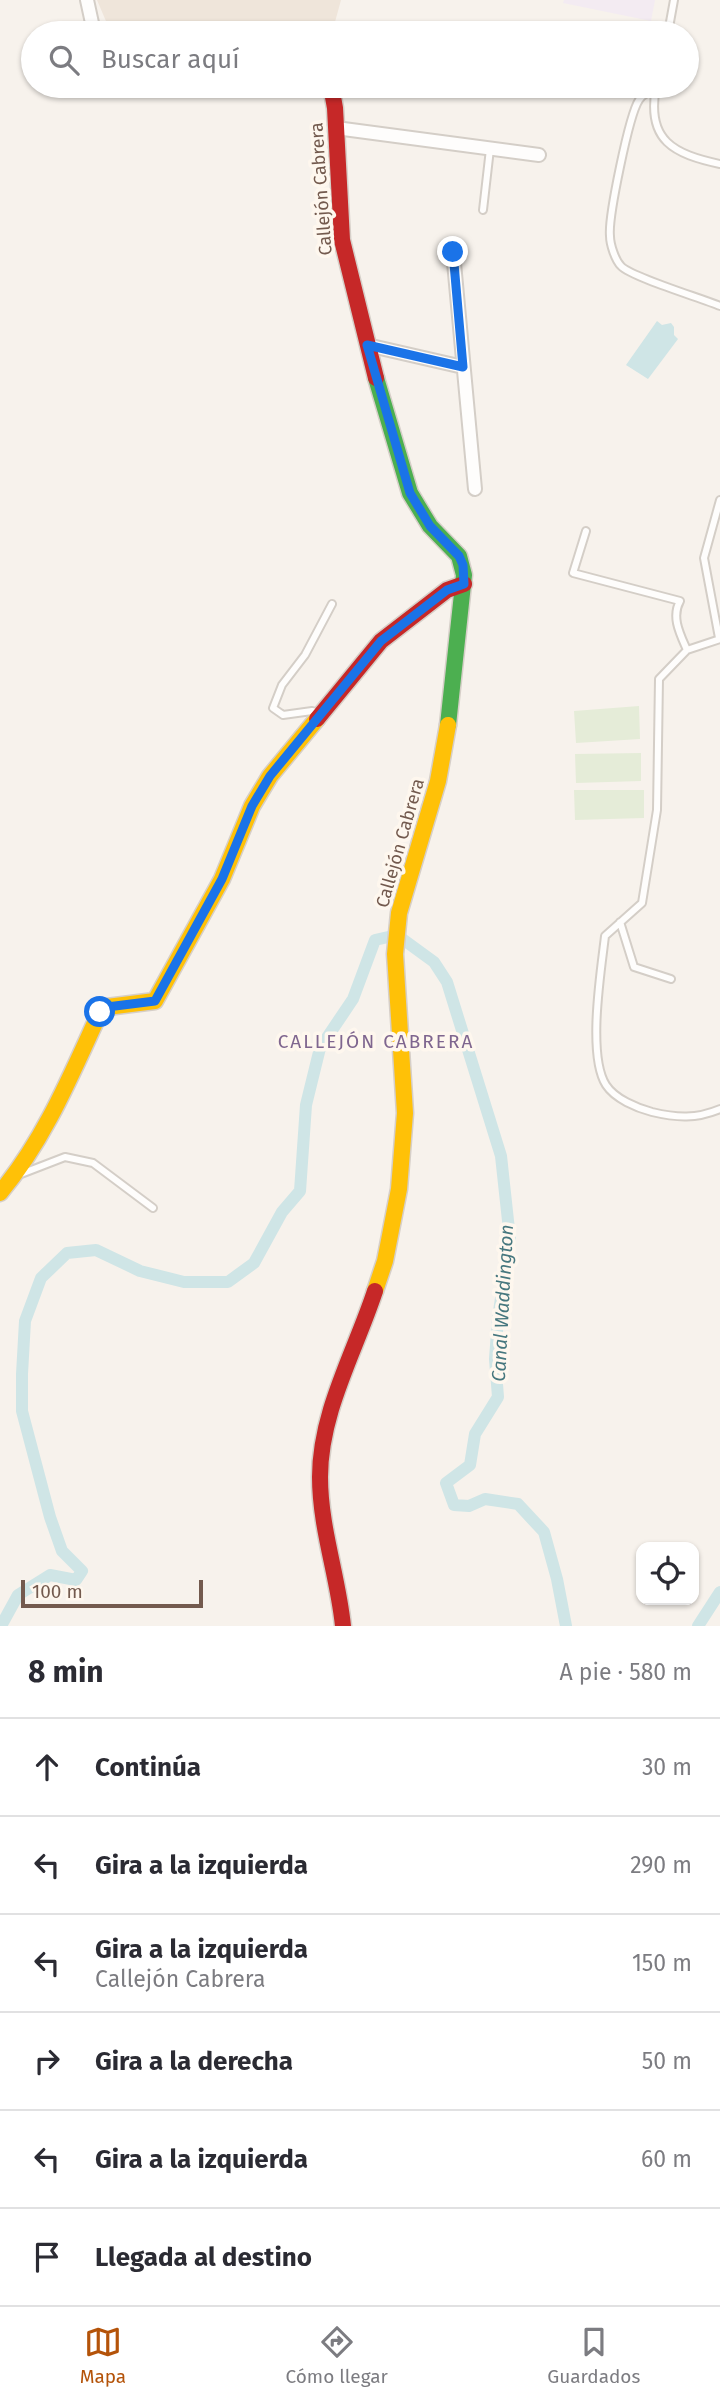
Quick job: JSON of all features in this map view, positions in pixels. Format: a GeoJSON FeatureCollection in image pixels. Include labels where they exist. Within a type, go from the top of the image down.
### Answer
{"type":"FeatureCollection","features":[{"type":"Feature","properties":{"kind":"street"},"geometry":{"type":"LineString","coordinates":[[87,0],[92,21]]}},
{"type":"Feature","properties":{"kind":"street","name":"Callejón Cabrera"},"geometry":{"type":"LineString","coordinates":[[332,98],[342,240],[367,345],[410,493],[430,526],[459,556],[463,565],[464,584],[446,746],[399,913],[396,947],[405,1113],[399,1189],[385,1261],[360,1336],[336,1393],[324,1438],[320,1476],[324,1530],[342,1626]]}},
{"type":"Feature","properties":{"kind":"street"},"geometry":{"type":"LineString","coordinates":[[336,128],[539,155]]}},
{"type":"Feature","properties":{"kind":"street"},"geometry":{"type":"LineString","coordinates":[[453,252],[475,489]]}},
{"type":"Feature","properties":{"kind":"street"},"geometry":{"type":"LineString","coordinates":[[367,345],[463,367]]}},
{"type":"Feature","properties":{"kind":"street"},"geometry":{"type":"LineString","coordinates":[[0,1193],[16,1176],[45,1127],[100,1012],[107,1007],[155,1001],[222,879],[252,806],[270,776],[381,641],[447,590],[464,584]]}},
{"type":"Feature","properties":{"kind":"lane"},"geometry":{"type":"LineString","coordinates":[[670,21],[674,0]]}},
{"type":"Feature","properties":{"kind":"lane"},"geometry":{"type":"LineString","coordinates":[[640,98],[627,135],[611,220],[610,236],[614,253],[621,266],[720,306]]}},
{"type":"Feature","properties":{"kind":"lane"},"geometry":{"type":"LineString","coordinates":[[655,98],[656,125],[666,142],[677,152],[694,159],[720,164]]}},
{"type":"Feature","properties":{"kind":"lane"},"geometry":{"type":"LineString","coordinates":[[483,210],[490,148]]}},
{"type":"Feature","properties":{"kind":"lane"},"geometry":{"type":"LineString","coordinates":[[720,500],[704,558],[719,639],[687,650],[659,678],[657,810],[642,903],[604,936],[595,1019],[601,1070],[606,1085],[618,1096],[642,1109],[685,1118],[720,1109]]}},
{"type":"Feature","properties":{"kind":"lane"},"geometry":{"type":"LineString","coordinates":[[586,531],[573,573],[680,601],[676,608],[677,624],[687,650]]}},
{"type":"Feature","properties":{"kind":"lane"},"geometry":{"type":"LineString","coordinates":[[321,713],[312,711],[284,716],[273,708],[282,685],[305,655],[332,604]]}},
{"type":"Feature","properties":{"kind":"lane"},"geometry":{"type":"LineString","coordinates":[[620,922],[634,967],[671,979]]}},
{"type":"Feature","properties":{"kind":"lane"},"geometry":{"type":"LineString","coordinates":[[16,1176],[65,1157],[93,1163],[153,1208]]}},
{"type":"Feature","properties":{"kind":"shaded area"},"geometry":{"type":"Polygon","coordinates":[[[97,0],[341,0],[335,21],[106,21],[97,0]]]}},
{"type":"Feature","properties":{"kind":"shaded area"},"geometry":{"type":"Polygon","coordinates":[[[564,0],[655,0],[651,21],[563,3],[564,0]]]}},
{"type":"Feature","properties":{"kind":"shaded area"},"geometry":{"type":"Polygon","coordinates":[[[657,321],[662,325],[671,323],[678,339],[648,379],[626,365],[657,321]]]}},
{"type":"Feature","properties":{"kind":"green space"},"geometry":{"type":"Polygon","coordinates":[[[639,706],[640,739],[576,743],[574,711],[639,706]]]}},
{"type":"Feature","properties":{"kind":"green space"},"geometry":{"type":"Polygon","coordinates":[[[641,753],[641,781],[576,783],[575,754],[641,753]]]}},
{"type":"Feature","properties":{"kind":"green space"},"geometry":{"type":"Polygon","coordinates":[[[574,790],[644,790],[644,818],[575,820],[574,790]]]}},
{"type":"Feature","properties":{"kind":"waterway","name":"Canal Waddington"},"geometry":{"type":"LineString","coordinates":[[1,1626],[18,1595],[50,1575],[76,1580],[82,1571],[62,1551],[50,1517],[22,1411],[25,1321],[41,1278],[67,1253],[96,1250],[140,1271],[184,1282],[228,1282],[254,1263],[282,1212],[300,1191],[306,1105],[320,1048],[353,999],[375,940],[397,935],[434,962],[447,982],[501,1156],[510,1239],[498,1318],[495,1359],[498,1397],[475,1434],[470,1465],[446,1483],[454,1505],[469,1506],[485,1499],[518,1504],[544,1532],[566,1626]]}},
{"type":"Feature","properties":{"kind":"waterway","name":"Canal Waddington"},"geometry":{"type":"LineString","coordinates":[[698,1626],[720,1592]]}},
{"type":"Feature","properties":{"kind":"traffic: fast"},"geometry":{"type":"LineString","coordinates":[[376,378],[410,493],[430,526],[459,556],[464,575],[448,725]]}},
{"type":"Feature","properties":{"kind":"traffic: slow"},"geometry":{"type":"LineString","coordinates":[[0,1193],[44,1129],[100,1012],[107,1007],[155,1001],[222,879],[252,806],[270,776],[317,719]]}},
{"type":"Feature","properties":{"kind":"traffic: slow"},"geometry":{"type":"LineString","coordinates":[[375,1291],[385,1261],[399,1189],[405,1113],[395,954],[399,913],[438,781],[448,725]]}},
{"type":"Feature","properties":{"kind":"traffic: jam"},"geometry":{"type":"LineString","coordinates":[[333,98],[342,240],[376,378]]}},
{"type":"Feature","properties":{"kind":"traffic: jam"},"geometry":{"type":"LineString","coordinates":[[317,719],[381,641],[447,590],[464,584]]}},
{"type":"Feature","properties":{"kind":"traffic: jam"},"geometry":{"type":"LineString","coordinates":[[343,1626],[323,1515],[320,1477],[322,1453],[332,1406],[375,1291]]}},
{"type":"Feature","properties":{"kind":"district","name":"CALLEJÓN CABRERA"},"geometry":{"type":"Point","coordinates":[376,1041]}},
{"type":"Feature","properties":{"kind":"route"},"geometry":{"type":"LineString","coordinates":[[100,1012],[107,1007],[155,1001],[222,879],[252,806],[270,776],[381,641],[447,590],[464,584],[463,565],[459,556],[422,516],[404,479],[367,345],[463,367],[453,252]]}}]}
